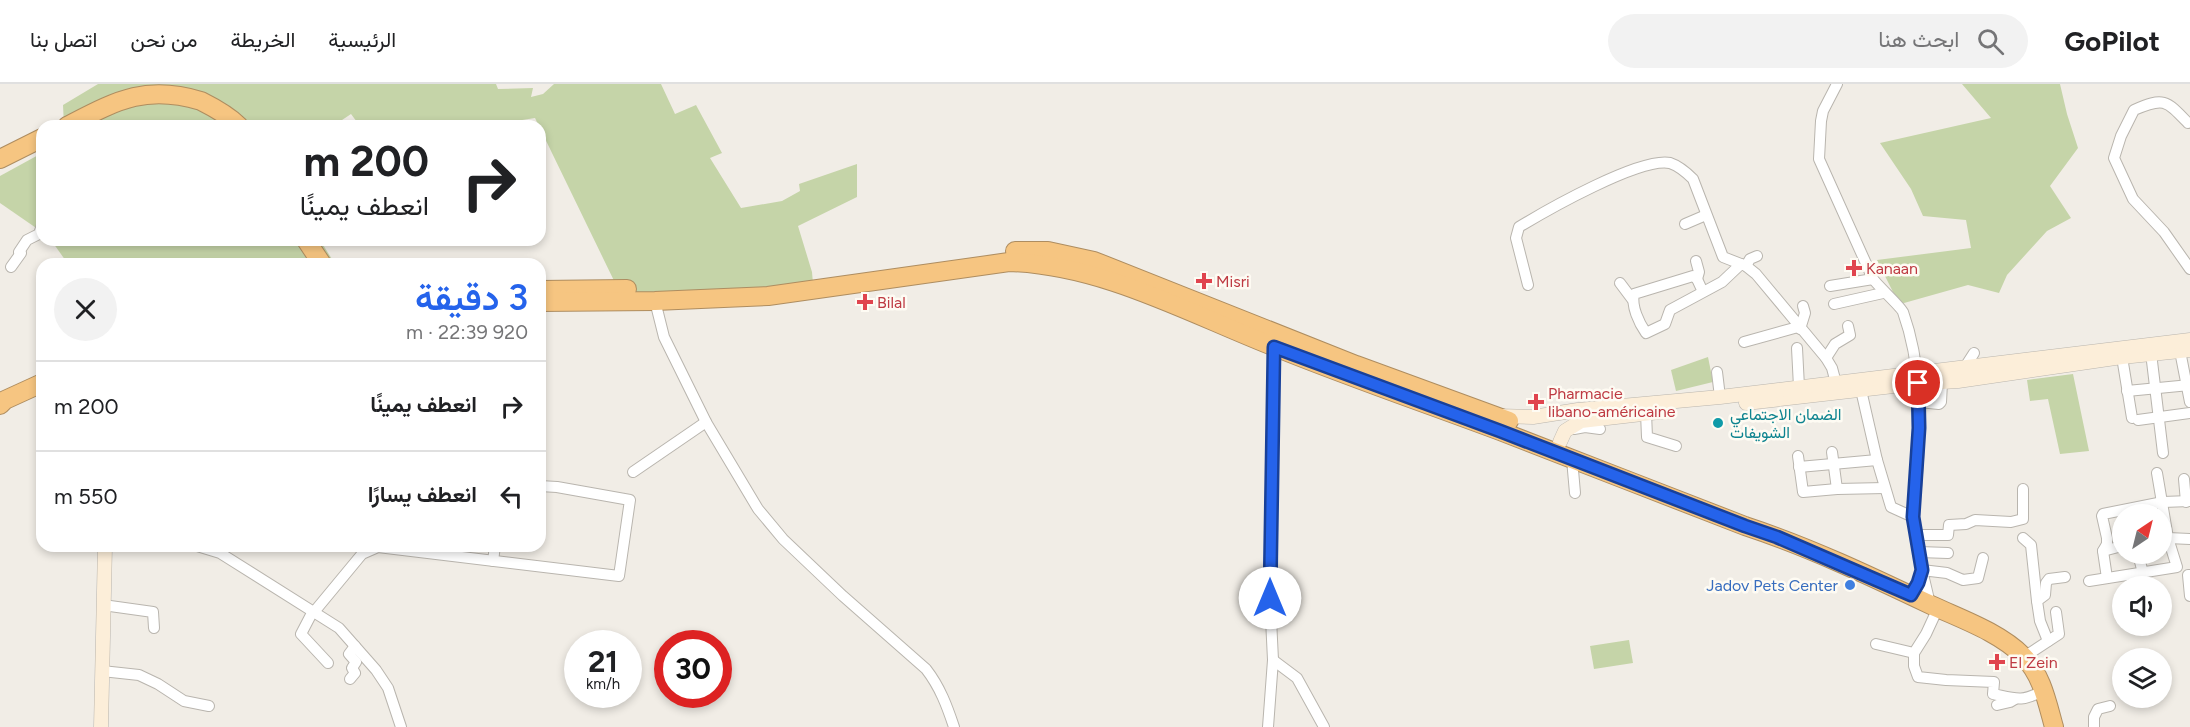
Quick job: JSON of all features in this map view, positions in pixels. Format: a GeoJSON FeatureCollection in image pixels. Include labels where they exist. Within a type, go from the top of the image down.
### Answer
{"type":"FeatureCollection","features":[{"type":"Feature","properties":{"kind":"highway"},"geometry":{"type":"LineString","coordinates":[[80,120],[130,96],[153,89],[180,93],[223,112],[232,120]]}},
{"type":"Feature","properties":{"kind":"highway"},"geometry":{"type":"LineString","coordinates":[[0,159],[36,141]]}},
{"type":"Feature","properties":{"kind":"highway"},"geometry":{"type":"LineString","coordinates":[[546,290],[772,284],[876,272],[1012,251],[1047,251],[1094,261],[1345,361],[1494,416],[1563,436],[1750,521],[1777,537]]}},
{"type":"Feature","properties":{"kind":"highway"},"geometry":{"type":"LineString","coordinates":[[546,302],[655,301],[768,296],[996,263],[1024,262],[1068,268],[1096,275],[1274,347],[1777,537],[1911,595],[2005,643],[2024,657],[2037,675],[2054,727]]}},
{"type":"Feature","properties":{"kind":"highway"},"geometry":{"type":"LineString","coordinates":[[0,387],[10,388],[36,384]]}},
{"type":"Feature","properties":{"kind":"highway"},"geometry":{"type":"LineString","coordinates":[[0,405],[5,400],[36,385]]}},
{"type":"Feature","properties":{"kind":"street"},"geometry":{"type":"LineString","coordinates":[[1837,84],[1823,111],[1819,134],[1819,159],[1873,279],[1886,295],[1903,309],[1919,355],[1917,478],[1913,517],[1922,570],[1934,606],[1926,634],[1914,653],[1914,666],[1918,677],[1994,682],[1994,694],[2015,699],[2027,700],[2043,691]]}},
{"type":"Feature","properties":{"kind":"street"},"geometry":{"type":"LineString","coordinates":[[2188,123],[2170,105],[2153,102],[2134,110],[2130,114],[2114,158],[2133,199],[2164,232],[2190,269]]}},
{"type":"Feature","properties":{"kind":"street"},"geometry":{"type":"LineString","coordinates":[[1528,285],[1516,238],[1519,227],[1613,178],[1653,163],[1670,164],[1684,170],[1693,179],[1723,257],[1744,265],[1755,274],[1826,358],[1832,368],[1836,383]]}},
{"type":"Feature","properties":{"kind":"street"},"geometry":{"type":"LineString","coordinates":[[1685,224],[1706,215]]}},
{"type":"Feature","properties":{"kind":"street"},"geometry":{"type":"LineString","coordinates":[[11,267],[27,240],[36,236]]}},
{"type":"Feature","properties":{"kind":"street"},"geometry":{"type":"LineString","coordinates":[[1620,283],[1632,300],[1641,326],[1646,333],[1665,324],[1670,310],[1722,282],[1757,256]]}},
{"type":"Feature","properties":{"kind":"street"},"geometry":{"type":"LineString","coordinates":[[1696,261],[1699,272],[1697,279]]}},
{"type":"Feature","properties":{"kind":"street"},"geometry":{"type":"LineString","coordinates":[[1632,300],[1634,294],[1687,276],[1697,279],[1703,292]]}},
{"type":"Feature","properties":{"kind":"street"},"geometry":{"type":"LineString","coordinates":[[1830,286],[1873,279]]}},
{"type":"Feature","properties":{"kind":"street"},"geometry":{"type":"LineString","coordinates":[[1838,306],[1886,295]]}},
{"type":"Feature","properties":{"kind":"street"},"geometry":{"type":"LineString","coordinates":[[655,301],[664,337],[706,422],[747,493],[783,539],[843,596],[926,669],[940,692],[954,727]]}},
{"type":"Feature","properties":{"kind":"street"},"geometry":{"type":"LineString","coordinates":[[1799,328],[1805,313],[1803,306]]}},
{"type":"Feature","properties":{"kind":"street"},"geometry":{"type":"LineString","coordinates":[[1826,358],[1835,344],[1850,335],[1848,326]]}},
{"type":"Feature","properties":{"kind":"street"},"geometry":{"type":"LineString","coordinates":[[1744,342],[1799,328]]}},
{"type":"Feature","properties":{"kind":"street"},"geometry":{"type":"LineString","coordinates":[[1563,436],[1581,421],[1861,390],[1965,367],[2190,340]]}},
{"type":"Feature","properties":{"kind":"street"},"geometry":{"type":"LineString","coordinates":[[1268,727],[1273,660],[1270,534],[1274,347]]}},
{"type":"Feature","properties":{"kind":"street"},"geometry":{"type":"LineString","coordinates":[[1797,348],[1799,387]]}},
{"type":"Feature","properties":{"kind":"street"},"geometry":{"type":"LineString","coordinates":[[1494,416],[1533,417],[1578,410],[1720,397],[1836,383],[1917,379],[1942,383],[2185,350],[2190,402]]}},
{"type":"Feature","properties":{"kind":"street"},"geometry":{"type":"LineString","coordinates":[[1965,367],[1974,353]]}},
{"type":"Feature","properties":{"kind":"street"},"geometry":{"type":"LineString","coordinates":[[2151,353],[2163,453]]}},
{"type":"Feature","properties":{"kind":"street"},"geometry":{"type":"LineString","coordinates":[[2122,357],[2127,391],[2135,419],[2190,413]]}},
{"type":"Feature","properties":{"kind":"street"},"geometry":{"type":"LineString","coordinates":[[1717,372],[1720,397]]}},
{"type":"Feature","properties":{"kind":"street"},"geometry":{"type":"LineString","coordinates":[[1919,402],[1936,404],[1941,402],[1942,383]]}},
{"type":"Feature","properties":{"kind":"street"},"geometry":{"type":"LineString","coordinates":[[2127,391],[2189,385]]}},
{"type":"Feature","properties":{"kind":"street"},"geometry":{"type":"LineString","coordinates":[[1861,390],[1877,460],[1891,507],[1913,517]]}},
{"type":"Feature","properties":{"kind":"street"},"geometry":{"type":"LineString","coordinates":[[1646,413],[1647,437],[1676,446]]}},
{"type":"Feature","properties":{"kind":"street"},"geometry":{"type":"LineString","coordinates":[[633,472],[706,422]]}},
{"type":"Feature","properties":{"kind":"street"},"geometry":{"type":"LineString","coordinates":[[1563,436],[1585,426],[1600,429]]}},
{"type":"Feature","properties":{"kind":"street"},"geometry":{"type":"LineString","coordinates":[[1832,452],[1837,489]]}},
{"type":"Feature","properties":{"kind":"street"},"geometry":{"type":"LineString","coordinates":[[1572,459],[1575,493]]}},
{"type":"Feature","properties":{"kind":"street"},"geometry":{"type":"LineString","coordinates":[[1877,460],[1834,465],[1798,462],[1803,492],[1885,488]]}},
{"type":"Feature","properties":{"kind":"street"},"geometry":{"type":"LineString","coordinates":[[2157,473],[2163,502]]}},
{"type":"Feature","properties":{"kind":"street"},"geometry":{"type":"LineString","coordinates":[[2156,504],[2188,502],[2184,479]]}},
{"type":"Feature","properties":{"kind":"street"},"geometry":{"type":"LineString","coordinates":[[413,552],[619,576],[630,500],[546,486]]}},
{"type":"Feature","properties":{"kind":"street"},"geometry":{"type":"LineString","coordinates":[[1916,535],[1948,535],[1949,525],[1966,524],[1975,520],[2011,522],[2024,519],[2023,489]]}},
{"type":"Feature","properties":{"kind":"street"},"geometry":{"type":"LineString","coordinates":[[2107,578],[2103,551],[2107,544],[2102,515],[2112,514]]}},
{"type":"Feature","properties":{"kind":"street"},"geometry":{"type":"LineString","coordinates":[[2023,538],[2031,545],[2037,610],[2048,641]]}},
{"type":"Feature","properties":{"kind":"street"},"geometry":{"type":"LineString","coordinates":[[2172,538],[2190,539]]}},
{"type":"Feature","properties":{"kind":"street"},"geometry":{"type":"LineString","coordinates":[[2103,551],[2112,549]]}},
{"type":"Feature","properties":{"kind":"street"},"geometry":{"type":"LineString","coordinates":[[2089,582],[2177,567],[2172,551]]}},
{"type":"Feature","properties":{"kind":"street"},"geometry":{"type":"LineString","coordinates":[[101,727],[105,552]]}},
{"type":"Feature","properties":{"kind":"street"},"geometry":{"type":"LineString","coordinates":[[217,552],[339,628],[388,688],[401,727]]}},
{"type":"Feature","properties":{"kind":"street"},"geometry":{"type":"LineString","coordinates":[[328,663],[301,634],[313,611],[362,554],[367,552]]}},
{"type":"Feature","properties":{"kind":"street"},"geometry":{"type":"LineString","coordinates":[[492,561],[494,552]]}},
{"type":"Feature","properties":{"kind":"street"},"geometry":{"type":"LineString","coordinates":[[1919,552],[1947,553]]}},
{"type":"Feature","properties":{"kind":"street"},"geometry":{"type":"LineString","coordinates":[[1922,570],[1947,573],[1963,579],[1978,578],[1983,558]]}},
{"type":"Feature","properties":{"kind":"street"},"geometry":{"type":"LineString","coordinates":[[2141,564],[2143,573]]}},
{"type":"Feature","properties":{"kind":"street"},"geometry":{"type":"LineString","coordinates":[[1911,595],[1922,570]]}},
{"type":"Feature","properties":{"kind":"street"},"geometry":{"type":"LineString","coordinates":[[2190,575],[2188,575],[2190,596]]}},
{"type":"Feature","properties":{"kind":"street"},"geometry":{"type":"LineString","coordinates":[[2037,602],[2045,595],[2046,583],[2049,579],[2065,576]]}},
{"type":"Feature","properties":{"kind":"street"},"geometry":{"type":"LineString","coordinates":[[103,605],[153,612],[154,628]]}},
{"type":"Feature","properties":{"kind":"street"},"geometry":{"type":"LineString","coordinates":[[2024,657],[2060,633],[2056,612]]}},
{"type":"Feature","properties":{"kind":"street"},"geometry":{"type":"LineString","coordinates":[[1876,644],[1914,653]]}},
{"type":"Feature","properties":{"kind":"street"},"geometry":{"type":"LineString","coordinates":[[350,679],[355,673],[352,668],[356,662],[349,654],[355,646]]}},
{"type":"Feature","properties":{"kind":"street"},"geometry":{"type":"LineString","coordinates":[[1273,660],[1297,678],[1324,727]]}},
{"type":"Feature","properties":{"kind":"street"},"geometry":{"type":"LineString","coordinates":[[102,671],[139,675],[184,701],[209,706]]}},
{"type":"Feature","properties":{"kind":"street"},"geometry":{"type":"LineString","coordinates":[[1997,705],[2015,699]]}},
{"type":"Feature","properties":{"kind":"street"},"geometry":{"type":"LineString","coordinates":[[2094,727],[2094,717],[2098,709],[2110,706]]}},
{"type":"Feature","properties":{"kind":"green space"},"geometry":{"type":"Polygon","coordinates":[[[98,84],[496,84],[498,89],[533,88],[531,97],[543,94],[554,84],[661,84],[675,114],[696,105],[722,153],[710,158],[741,208],[782,201],[800,191],[799,184],[857,164],[857,197],[798,226],[812,272],[814,295],[623,301],[546,141],[546,120],[535,118],[522,120],[356,120],[351,114],[342,120],[64,120],[63,105],[98,84]]]}},
{"type":"Feature","properties":{"kind":"green space"},"geometry":{"type":"Polygon","coordinates":[[[1962,84],[2060,84],[2078,148],[2050,186],[2071,218],[2047,231],[2007,275],[1999,293],[1968,285],[1904,303],[1898,302],[1877,260],[1971,248],[1966,220],[1923,216],[1911,189],[1880,143],[1991,118],[1962,84]]]}},
{"type":"Feature","properties":{"kind":"green space"},"geometry":{"type":"Polygon","coordinates":[[[36,156],[36,228],[0,203],[0,176],[36,156]]]}},
{"type":"Feature","properties":{"kind":"green space"},"geometry":{"type":"Polygon","coordinates":[[[55,246],[324,246],[331,258],[64,258],[55,246]]]}},
{"type":"Feature","properties":{"kind":"green space"},"geometry":{"type":"Polygon","coordinates":[[[1708,357],[1713,382],[1676,391],[1671,370],[1708,357]]]}},
{"type":"Feature","properties":{"kind":"green space"},"geometry":{"type":"Polygon","coordinates":[[[2073,374],[2089,451],[2060,454],[2048,399],[2030,401],[2027,380],[2073,374]]]}},
{"type":"Feature","properties":{"kind":"green space"},"geometry":{"type":"Polygon","coordinates":[[[1629,640],[1633,663],[1594,669],[1590,646],[1629,640]]]}},
{"type":"Feature","properties":{"kind":"place","name":"Kanaan"},"geometry":{"type":"Point","coordinates":[1854,268]}},
{"type":"Feature","properties":{"kind":"place","name":"Misri"},"geometry":{"type":"Point","coordinates":[1204,281]}},
{"type":"Feature","properties":{"kind":"place","name":"Bilal"},"geometry":{"type":"Point","coordinates":[865,302]}},
{"type":"Feature","properties":{"kind":"place","name":"Pharmacie libano-américaine"},"geometry":{"type":"Point","coordinates":[1536,402]}},
{"type":"Feature","properties":{"kind":"place","name":"الضمان الاجتماعي الشويفات"},"geometry":{"type":"Point","coordinates":[1718,423]}},
{"type":"Feature","properties":{"kind":"place","name":"Jadov Pets Center"},"geometry":{"type":"Point","coordinates":[1850,585]}},
{"type":"Feature","properties":{"kind":"place","name":"El Zein"},"geometry":{"type":"Point","coordinates":[1997,662]}},
{"type":"Feature","properties":{"kind":"route"},"geometry":{"type":"LineString","coordinates":[[1270,598],[1274,347],[1777,537],[1911,595],[1922,570],[1913,517],[1919,428],[1918,383]]}}]}
